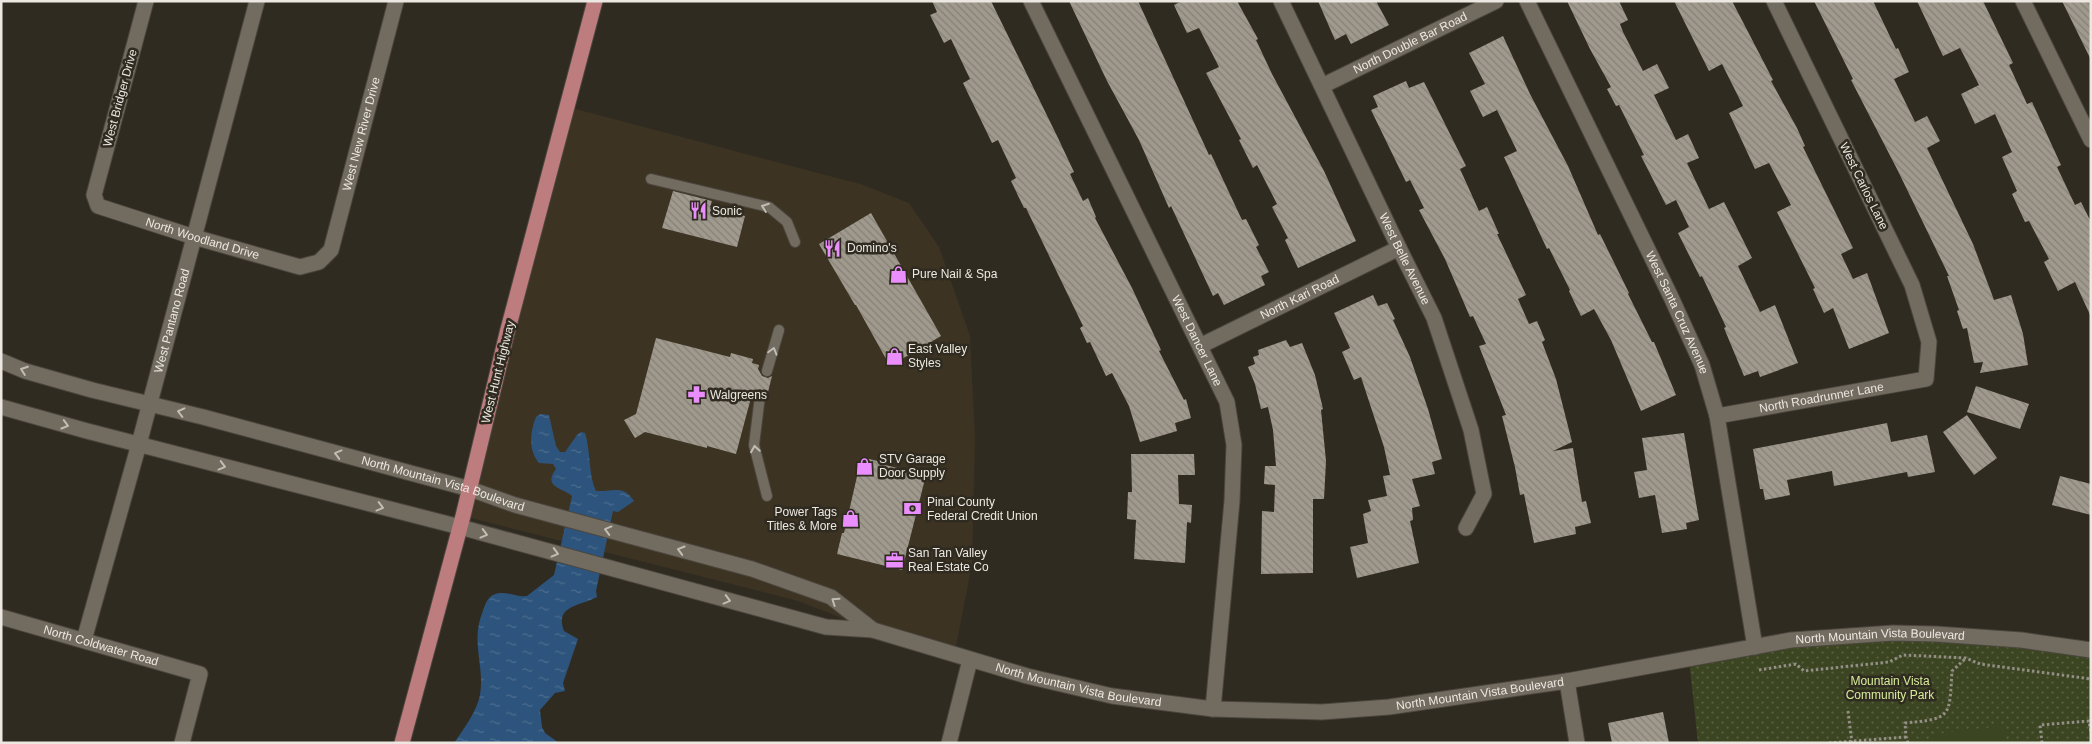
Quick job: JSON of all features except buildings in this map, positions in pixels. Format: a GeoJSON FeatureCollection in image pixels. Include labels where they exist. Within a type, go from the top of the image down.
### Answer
{"type":"FeatureCollection","features":[{"type":"Feature","properties":{"kind":"main road","name":"West Hunt Highway"},"geometry":{"type":"LineString","coordinates":[[402,743],[470,490],[510,324],[595,1]]}},
{"type":"Feature","properties":{"kind":"street","name":"West Bridger Drive"},"geometry":{"type":"LineString","coordinates":[[94,195],[146,1]]}},
{"type":"Feature","properties":{"kind":"street","name":"West Pantano Road"},"geometry":{"type":"LineString","coordinates":[[84,640],[150,404],[257,1]]}},
{"type":"Feature","properties":{"kind":"street","name":"West New River Drive"},"geometry":{"type":"LineString","coordinates":[[319,262],[331,250],[396,1]]}},
{"type":"Feature","properties":{"kind":"street","name":"West Dancer Lane"},"geometry":{"type":"LineString","coordinates":[[1031,1],[1226,402],[1234,445],[1232,501],[1213,709]]}},
{"type":"Feature","properties":{"kind":"street","name":"West Belle Avenue"},"geometry":{"type":"LineString","coordinates":[[1281,1],[1434,318],[1471,430],[1484,494],[1466,528]]}},
{"type":"Feature","properties":{"kind":"street","name":"North Double Bar Road"},"geometry":{"type":"LineString","coordinates":[[1322,86],[1496,1]]}},
{"type":"Feature","properties":{"kind":"street","name":"West Santa Cruz Avenue"},"geometry":{"type":"LineString","coordinates":[[1527,1],[1671,297],[1702,365],[1717,416],[1755,647]]}},
{"type":"Feature","properties":{"kind":"street","name":"West Carlos Lane"},"geometry":{"type":"LineString","coordinates":[[1774,1],[1912,285],[1929,342],[1926,379]]}},
{"type":"Feature","properties":{"kind":"street"},"geometry":{"type":"LineString","coordinates":[[2023,1],[2091,140]]}},
{"type":"Feature","properties":{"kind":"street","name":"North Woodland Drive"},"geometry":{"type":"LineString","coordinates":[[94,195],[98,206],[194,238],[300,267],[319,262]]}},
{"type":"Feature","properties":{"kind":"street","name":"North Kari Road"},"geometry":{"type":"LineString","coordinates":[[1200,346],[1399,248]]}},
{"type":"Feature","properties":{"kind":"street","name":"North Mountain Vista Boulevard"},"geometry":{"type":"LineString","coordinates":[[1,361],[26,371],[470,490],[515,505],[752,570],[831,597],[873,630]]}},
{"type":"Feature","properties":{"kind":"street","name":"North Roadrunner Lane"},"geometry":{"type":"LineString","coordinates":[[1717,416],[1926,379]]}},
{"type":"Feature","properties":{"kind":"street","name":"North Mountain Vista Boulevard"},"geometry":{"type":"LineString","coordinates":[[1,407],[460,527],[826,627],[873,630],[970,660],[1112,696],[1213,709],[1322,712],[1389,707],[1567,681],[1791,640],[1893,633],[2021,640],[2091,650]]}},
{"type":"Feature","properties":{"kind":"street","name":"North Coldwater Road"},"geometry":{"type":"LineString","coordinates":[[1,617],[200,674],[182,743]]}},
{"type":"Feature","properties":{"kind":"street"},"geometry":{"type":"LineString","coordinates":[[949,743],[970,660]]}},
{"type":"Feature","properties":{"kind":"street"},"geometry":{"type":"LineString","coordinates":[[1567,681],[1577,743]]}},
{"type":"Feature","properties":{"kind":"lane"},"geometry":{"type":"LineString","coordinates":[[651,179],[769,207],[787,222],[795,242]]}},
{"type":"Feature","properties":{"kind":"lane"},"geometry":{"type":"LineString","coordinates":[[767,371],[779,330]]}},
{"type":"Feature","properties":{"kind":"lane"},"geometry":{"type":"LineString","coordinates":[[760,396],[754,446],[767,496]]}},
{"type":"Feature","properties":{"kind":"path"},"geometry":{"type":"LineString","coordinates":[[1760,670],[1796,664],[1804,671],[1889,662],[1903,655],[1966,658],[1980,664],[2091,679]]}},
{"type":"Feature","properties":{"kind":"path"},"geometry":{"type":"LineString","coordinates":[[1908,743],[1905,723],[1937,720],[1944,715],[1951,700],[1952,671],[1966,658]]}},
{"type":"Feature","properties":{"kind":"path"},"geometry":{"type":"LineString","coordinates":[[1848,711],[1852,742]]}},
{"type":"Feature","properties":{"kind":"path"},"geometry":{"type":"LineString","coordinates":[[2042,743],[2040,725],[2089,721],[2091,732]]}},
{"type":"Feature","properties":{"kind":"path"},"geometry":{"type":"LineString","coordinates":[[1829,743],[1906,737]]}},
{"type":"Feature","properties":{"kind":"shaded area"},"geometry":{"type":"Polygon","coordinates":[[[568,107],[860,184],[909,203],[939,247],[970,336],[975,439],[972,564],[954,656],[873,630],[798,601],[463,516],[568,107]]]}},
{"type":"Feature","properties":{"kind":"green space","name":"Mountain Vista Community Park"},"geometry":{"type":"Polygon","coordinates":[[[1893,633],[2091,650],[2091,743],[1698,743],[1689,659],[1893,633]]]}},
{"type":"Feature","properties":{"kind":"green space"},"geometry":{"type":"Polygon","coordinates":[[[2003,726],[2005,743],[1936,743],[1935,734],[2003,726]]]}},
{"type":"Feature","properties":{"kind":"water"},"geometry":{"type":"Polygon","coordinates":[[[540,414],[549,415],[556,446],[560,452],[565,452],[577,435],[581,432],[585,433],[593,484],[596,491],[617,490],[626,492],[634,501],[618,512],[613,511],[596,591],[597,597],[571,608],[563,616],[564,631],[578,639],[563,683],[565,691],[555,693],[540,710],[542,727],[545,733],[559,743],[454,743],[473,714],[480,695],[481,674],[478,633],[479,622],[488,600],[497,593],[527,596],[554,575],[572,496],[555,486],[551,480],[556,469],[553,464],[539,463],[535,458],[531,441],[532,429],[536,417],[540,414]]]}},
{"type":"Feature","properties":{"kind":"place","name":"Sonic"},"geometry":{"type":"Point","coordinates":[698,211]}},
{"type":"Feature","properties":{"kind":"place","name":"Domino's"},"geometry":{"type":"Point","coordinates":[833,248]}},
{"type":"Feature","properties":{"kind":"place","name":"Pure Nail & Spa"},"geometry":{"type":"Point","coordinates":[898,274]}},
{"type":"Feature","properties":{"kind":"place","name":"East Valley Styles"},"geometry":{"type":"Point","coordinates":[894,356]}},
{"type":"Feature","properties":{"kind":"place","name":"Walgreens"},"geometry":{"type":"Point","coordinates":[696,395]}},
{"type":"Feature","properties":{"kind":"place","name":"STV Garage Door Supply"},"geometry":{"type":"Point","coordinates":[865,466]}},
{"type":"Feature","properties":{"kind":"place","name":"Pinal County Federal Credit Union"},"geometry":{"type":"Point","coordinates":[913,509]}},
{"type":"Feature","properties":{"kind":"place","name":"Power Tags Titles & More"},"geometry":{"type":"Point","coordinates":[851,519]}},
{"type":"Feature","properties":{"kind":"place","name":"San Tan Valley Real Estate Co"},"geometry":{"type":"Point","coordinates":[894,560]}}]}
